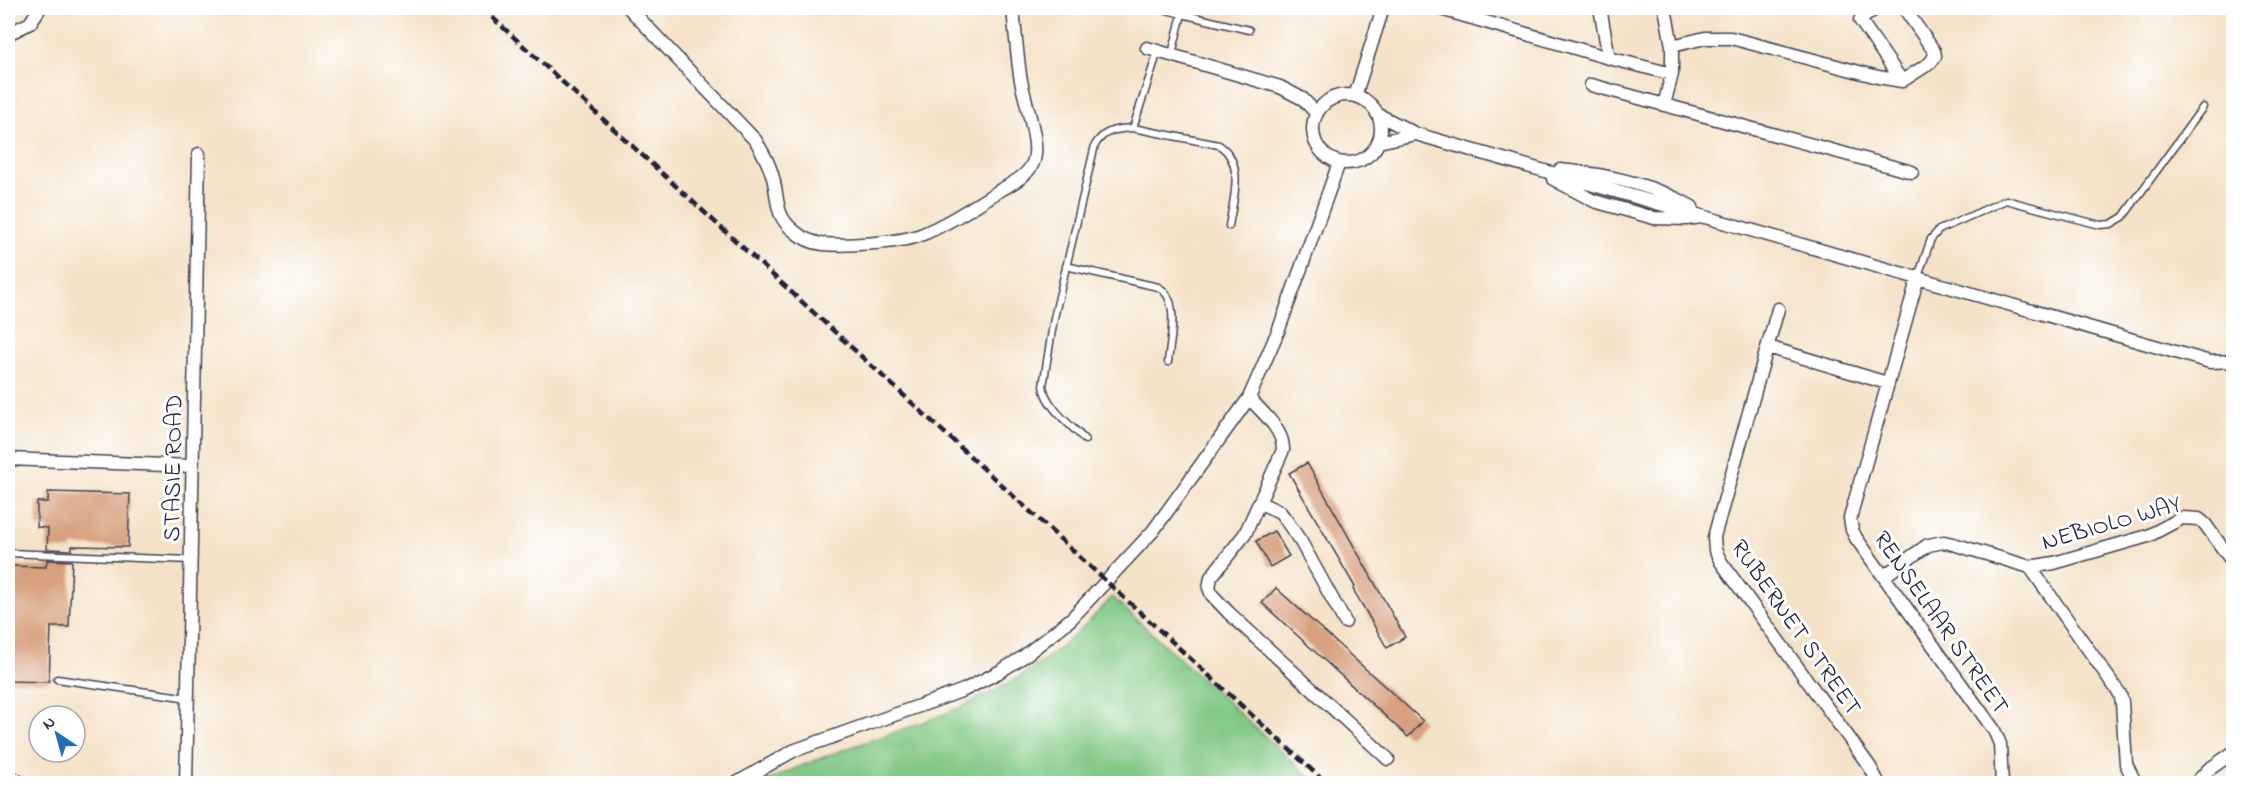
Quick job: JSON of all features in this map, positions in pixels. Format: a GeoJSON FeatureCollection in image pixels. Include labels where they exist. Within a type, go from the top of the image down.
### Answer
{"type":"FeatureCollection","features":[{"type":"Feature","properties":{"kind":"main road"},"geometry":{"type":"LineString","coordinates":[[8,779],[16,783]]}},
{"type":"Feature","properties":{"kind":"street"},"geometry":{"type":"LineString","coordinates":[[8,34],[30,23],[40,8]]}},
{"type":"Feature","properties":{"kind":"street"},"geometry":{"type":"LineString","coordinates":[[629,8],[756,141],[769,165],[774,180],[778,209],[783,221],[805,239],[821,244],[862,243],[915,237],[983,201],[1024,175],[1032,167],[1035,157],[1035,134],[1029,120],[1020,77],[1013,8]]}},
{"type":"Feature","properties":{"kind":"street"},"geometry":{"type":"LineString","coordinates":[[1355,96],[1383,8]]}},
{"type":"Feature","properties":{"kind":"street"},"geometry":{"type":"LineString","coordinates":[[1600,8],[1608,58]]}},
{"type":"Feature","properties":{"kind":"street"},"geometry":{"type":"LineString","coordinates":[[1664,105],[1672,74],[1672,46],[1665,8]]}},
{"type":"Feature","properties":{"kind":"street"},"geometry":{"type":"LineString","coordinates":[[1876,8],[1860,21],[1902,81]]}},
{"type":"Feature","properties":{"kind":"street"},"geometry":{"type":"LineString","coordinates":[[1672,46],[1705,38],[1731,38],[1878,77],[1902,81],[1930,63],[1935,56],[1934,51],[1904,8]]}},
{"type":"Feature","properties":{"kind":"street"},"geometry":{"type":"LineString","coordinates":[[1441,9],[1608,58],[1672,74]]}},
{"type":"Feature","properties":{"kind":"street"},"geometry":{"type":"LineString","coordinates":[[1153,49],[1280,87],[1303,99],[1316,113]]}},
{"type":"Feature","properties":{"kind":"street"},"geometry":{"type":"LineString","coordinates":[[1591,85],[1912,172]]}},
{"type":"Feature","properties":{"kind":"street"},"geometry":{"type":"LineString","coordinates":[[1337,96],[1355,96],[1370,104],[1377,114],[1381,128],[1378,142],[1372,153],[1356,162],[1339,163],[1323,154],[1314,139],[1312,130],[1316,113],[1329,100],[1337,96]]}},
{"type":"Feature","properties":{"kind":"street"},"geometry":{"type":"LineString","coordinates":[[1377,114],[1416,134],[2210,362],[2234,361]]}},
{"type":"Feature","properties":{"kind":"street"},"geometry":{"type":"LineString","coordinates":[[1378,142],[1416,134]]}},
{"type":"Feature","properties":{"kind":"street","name":"STASIE ROAD"},"geometry":{"type":"LineString","coordinates":[[186,783],[200,154]]}},
{"type":"Feature","properties":{"kind":"street"},"geometry":{"type":"LineString","coordinates":[[735,783],[793,752],[964,690],[999,672],[1043,642],[1071,619],[1153,531],[1249,398],[1279,329],[1339,163]]}},
{"type":"Feature","properties":{"kind":"street","name":"RENSELAAR STREET"},"geometry":{"type":"LineString","coordinates":[[1918,278],[1850,518],[1852,530],[1857,538],[1994,730],[2000,744],[2002,783]]}},
{"type":"Feature","properties":{"kind":"street","name":"RUBERNET STREET"},"geometry":{"type":"LineString","coordinates":[[1778,309],[1714,537],[1715,550],[1721,562],[1870,767],[1879,783]]}},
{"type":"Feature","properties":{"kind":"street"},"geometry":{"type":"LineString","coordinates":[[1768,348],[1887,382]]}},
{"type":"Feature","properties":{"kind":"street"},"geometry":{"type":"LineString","coordinates":[[1249,398],[1283,441],[1282,450],[1245,534],[1211,577],[1209,588],[1212,595],[1229,613],[1388,759]]}},
{"type":"Feature","properties":{"kind":"street"},"geometry":{"type":"LineString","coordinates":[[8,459],[192,466]]}},
{"type":"Feature","properties":{"kind":"street"},"geometry":{"type":"LineString","coordinates":[[1260,503],[1280,512],[1286,519],[1345,622]]}},
{"type":"Feature","properties":{"kind":"street","name":"NEBIOLO WAY"},"geometry":{"type":"LineString","coordinates":[[1884,576],[1928,545],[1936,543],[1953,544],[2030,567],[2054,563],[2158,533],[2182,518],[2191,517],[2205,524],[2234,564]]}},
{"type":"Feature","properties":{"kind":"street"},"geometry":{"type":"LineString","coordinates":[[2030,567],[2120,694],[2126,764],[2136,783]]}},
{"type":"Feature","properties":{"kind":"street"},"geometry":{"type":"LineString","coordinates":[[2195,783],[2208,770],[2234,752]]}},
{"type":"Feature","properties":{"kind":"lane"},"geometry":{"type":"LineString","coordinates":[[1159,8],[1249,30]]}},
{"type":"Feature","properties":{"kind":"lane"},"geometry":{"type":"LineString","coordinates":[[1172,54],[1182,14]]}},
{"type":"Feature","properties":{"kind":"lane"},"geometry":{"type":"LineString","coordinates":[[1133,128],[1153,49]]}},
{"type":"Feature","properties":{"kind":"lane"},"geometry":{"type":"LineString","coordinates":[[1918,278],[1931,239],[1939,230],[2006,200],[2100,225],[2111,224],[2123,217],[2203,107]]}},
{"type":"Feature","properties":{"kind":"lane"},"geometry":{"type":"LineString","coordinates":[[1085,440],[1047,400],[1043,386],[1054,318],[1066,266],[1095,145],[1101,136],[1119,128],[1133,128],[1219,145],[1226,150],[1233,161],[1236,181],[1229,226]]}},
{"type":"Feature","properties":{"kind":"lane"},"geometry":{"type":"LineString","coordinates":[[1066,266],[1163,289],[1173,305],[1168,362]]}},
{"type":"Feature","properties":{"kind":"lane"},"geometry":{"type":"LineString","coordinates":[[8,553],[191,560]]}},
{"type":"Feature","properties":{"kind":"lane"},"geometry":{"type":"LineString","coordinates":[[57,680],[189,698]]}},
{"type":"Feature","properties":{"kind":"green space"},"geometry":{"type":"Polygon","coordinates":[[[1112,597],[1316,783],[764,783],[823,757],[944,714],[1002,687],[1061,647],[1112,597]]]}},
{"type":"Feature","properties":{"kind":"building"},"geometry":{"type":"Polygon","coordinates":[[[1307,463],[1405,637],[1387,648],[1353,589],[1355,587],[1289,473],[1307,463]]]}},
{"type":"Feature","properties":{"kind":"building"},"geometry":{"type":"Polygon","coordinates":[[[48,492],[130,494],[128,547],[72,546],[72,550],[47,549],[48,528],[37,527],[37,502],[48,502],[48,492]]]}},
{"type":"Feature","properties":{"kind":"building"},"geometry":{"type":"Polygon","coordinates":[[[1274,531],[1289,556],[1270,567],[1256,541],[1274,531]]]}},
{"type":"Feature","properties":{"kind":"building"},"geometry":{"type":"Polygon","coordinates":[[[47,560],[72,561],[69,627],[51,627],[49,682],[8,681],[8,566],[46,567],[47,560]]]}},
{"type":"Feature","properties":{"kind":"building"},"geometry":{"type":"Polygon","coordinates":[[[1276,588],[1423,721],[1408,737],[1262,603],[1276,588]]]}},
{"type":"Feature","properties":{"kind":"railway"},"geometry":{"type":"LineString","coordinates":[[482,8],[1327,784]]}}]}
